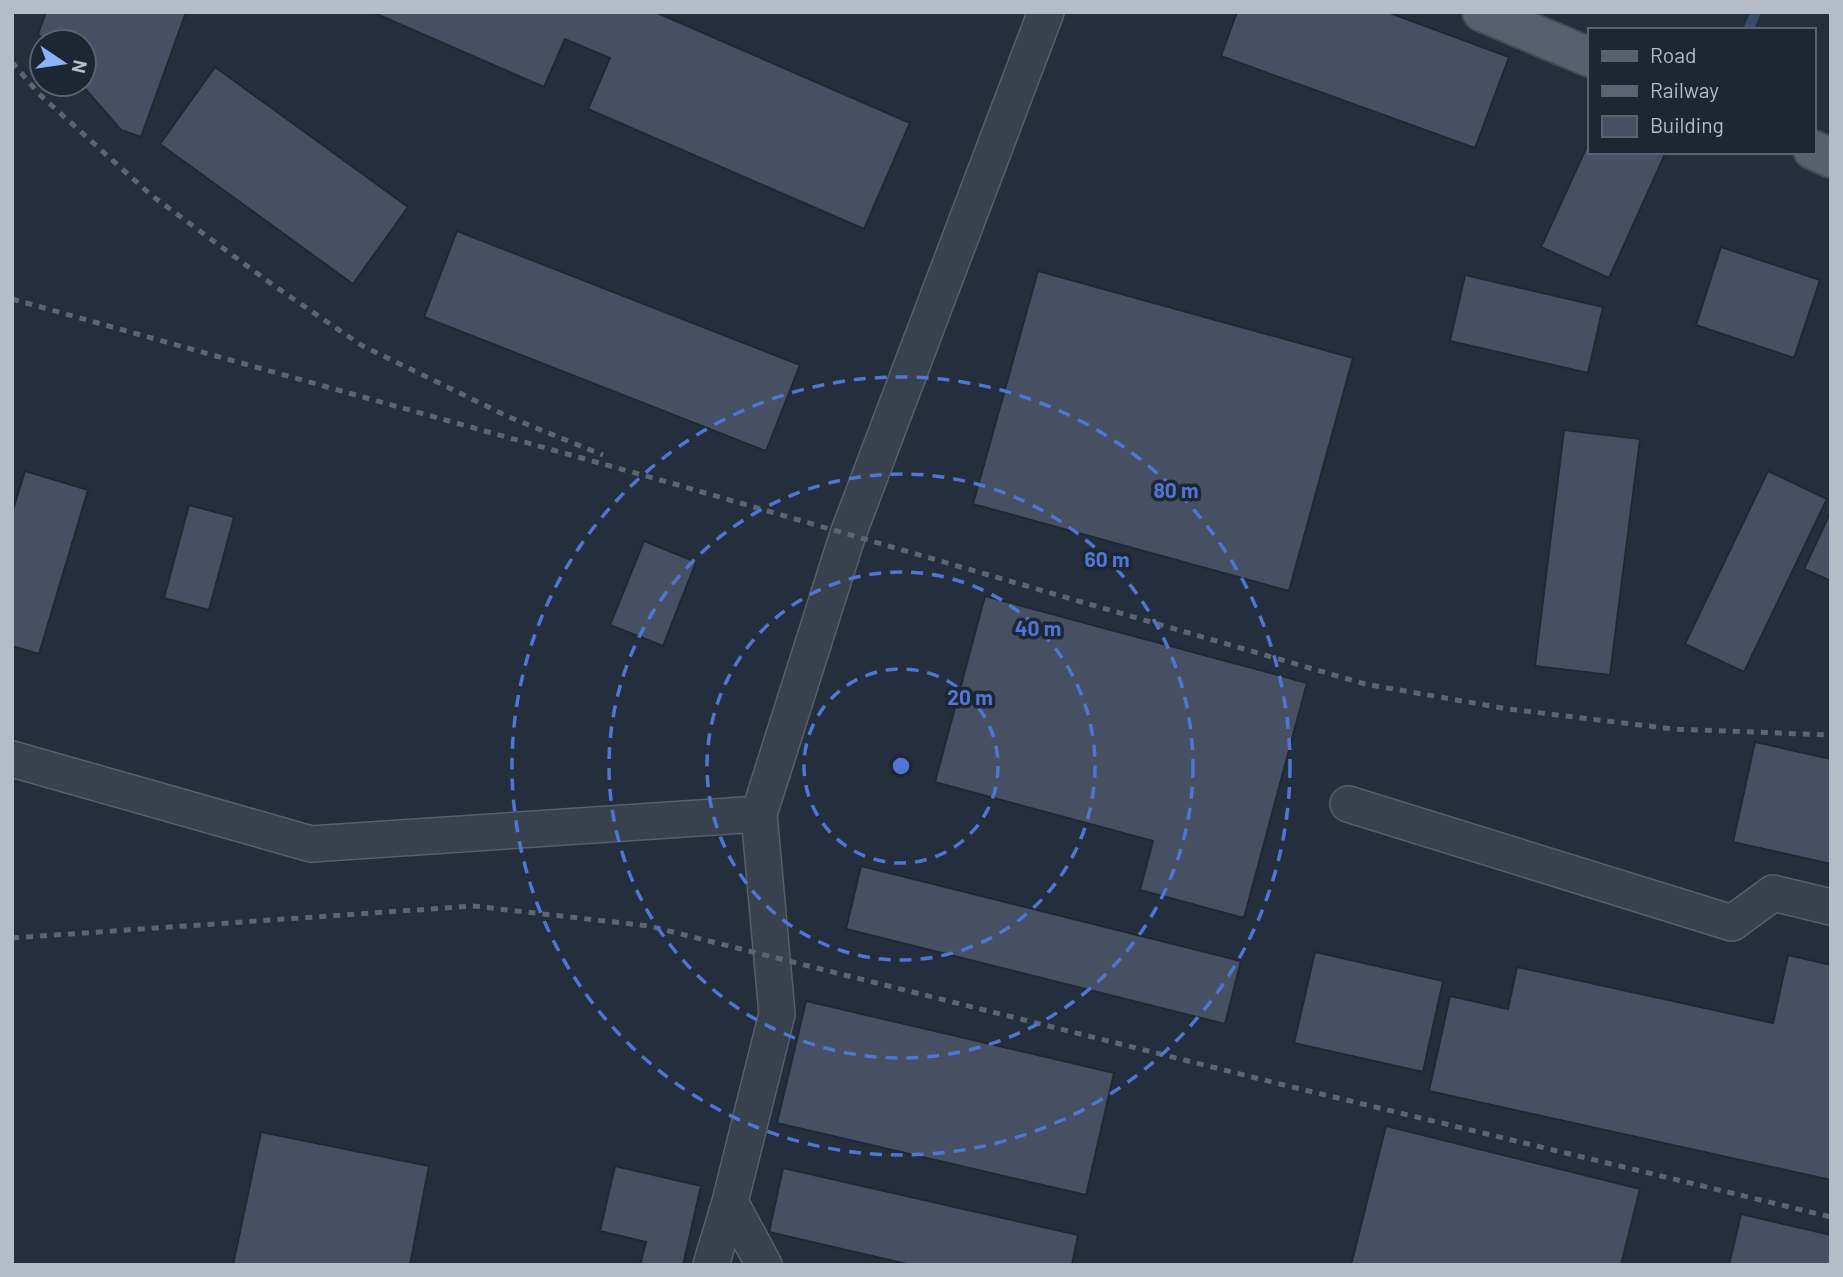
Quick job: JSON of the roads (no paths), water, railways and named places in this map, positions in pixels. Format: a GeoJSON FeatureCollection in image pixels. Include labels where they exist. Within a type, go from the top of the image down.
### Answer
{"type":"FeatureCollection","features":[{"type":"Feature","properties":{"kind":"main road"},"geometry":{"type":"LineString","coordinates":[[1482,12],[1588,57]]}},
{"type":"Feature","properties":{"kind":"main road"},"geometry":{"type":"LineString","coordinates":[[1815,151],[1831,158]]}},
{"type":"Feature","properties":{"kind":"street"},"geometry":{"type":"LineString","coordinates":[[711,1265],[730,1202],[777,1014],[759,814],[848,534],[1046,12]]}},
{"type":"Feature","properties":{"kind":"street"},"geometry":{"type":"LineString","coordinates":[[12,759],[311,844],[759,814]]}},
{"type":"Feature","properties":{"kind":"street"},"geometry":{"type":"LineString","coordinates":[[1348,804],[1732,923],[1773,893],[1831,907]]}},
{"type":"Feature","properties":{"kind":"street"},"geometry":{"type":"LineString","coordinates":[[730,1202],[764,1265]]}},
{"type":"Feature","properties":{"kind":"waterway"},"geometry":{"type":"LineString","coordinates":[[1749,28],[1756,12]]}},
{"type":"Feature","properties":{"kind":"railway"},"geometry":{"type":"LineString","coordinates":[[12,62],[39,94],[151,195],[273,285],[361,345],[509,417],[603,455]]}},
{"type":"Feature","properties":{"kind":"railway"},"geometry":{"type":"LineString","coordinates":[[12,299],[671,483],[1365,684],[1508,709],[1673,729],[1831,735]]}},
{"type":"Feature","properties":{"kind":"railway"},"geometry":{"type":"LineString","coordinates":[[12,938],[473,906],[649,926],[1284,1085],[1831,1217]]}}]}
